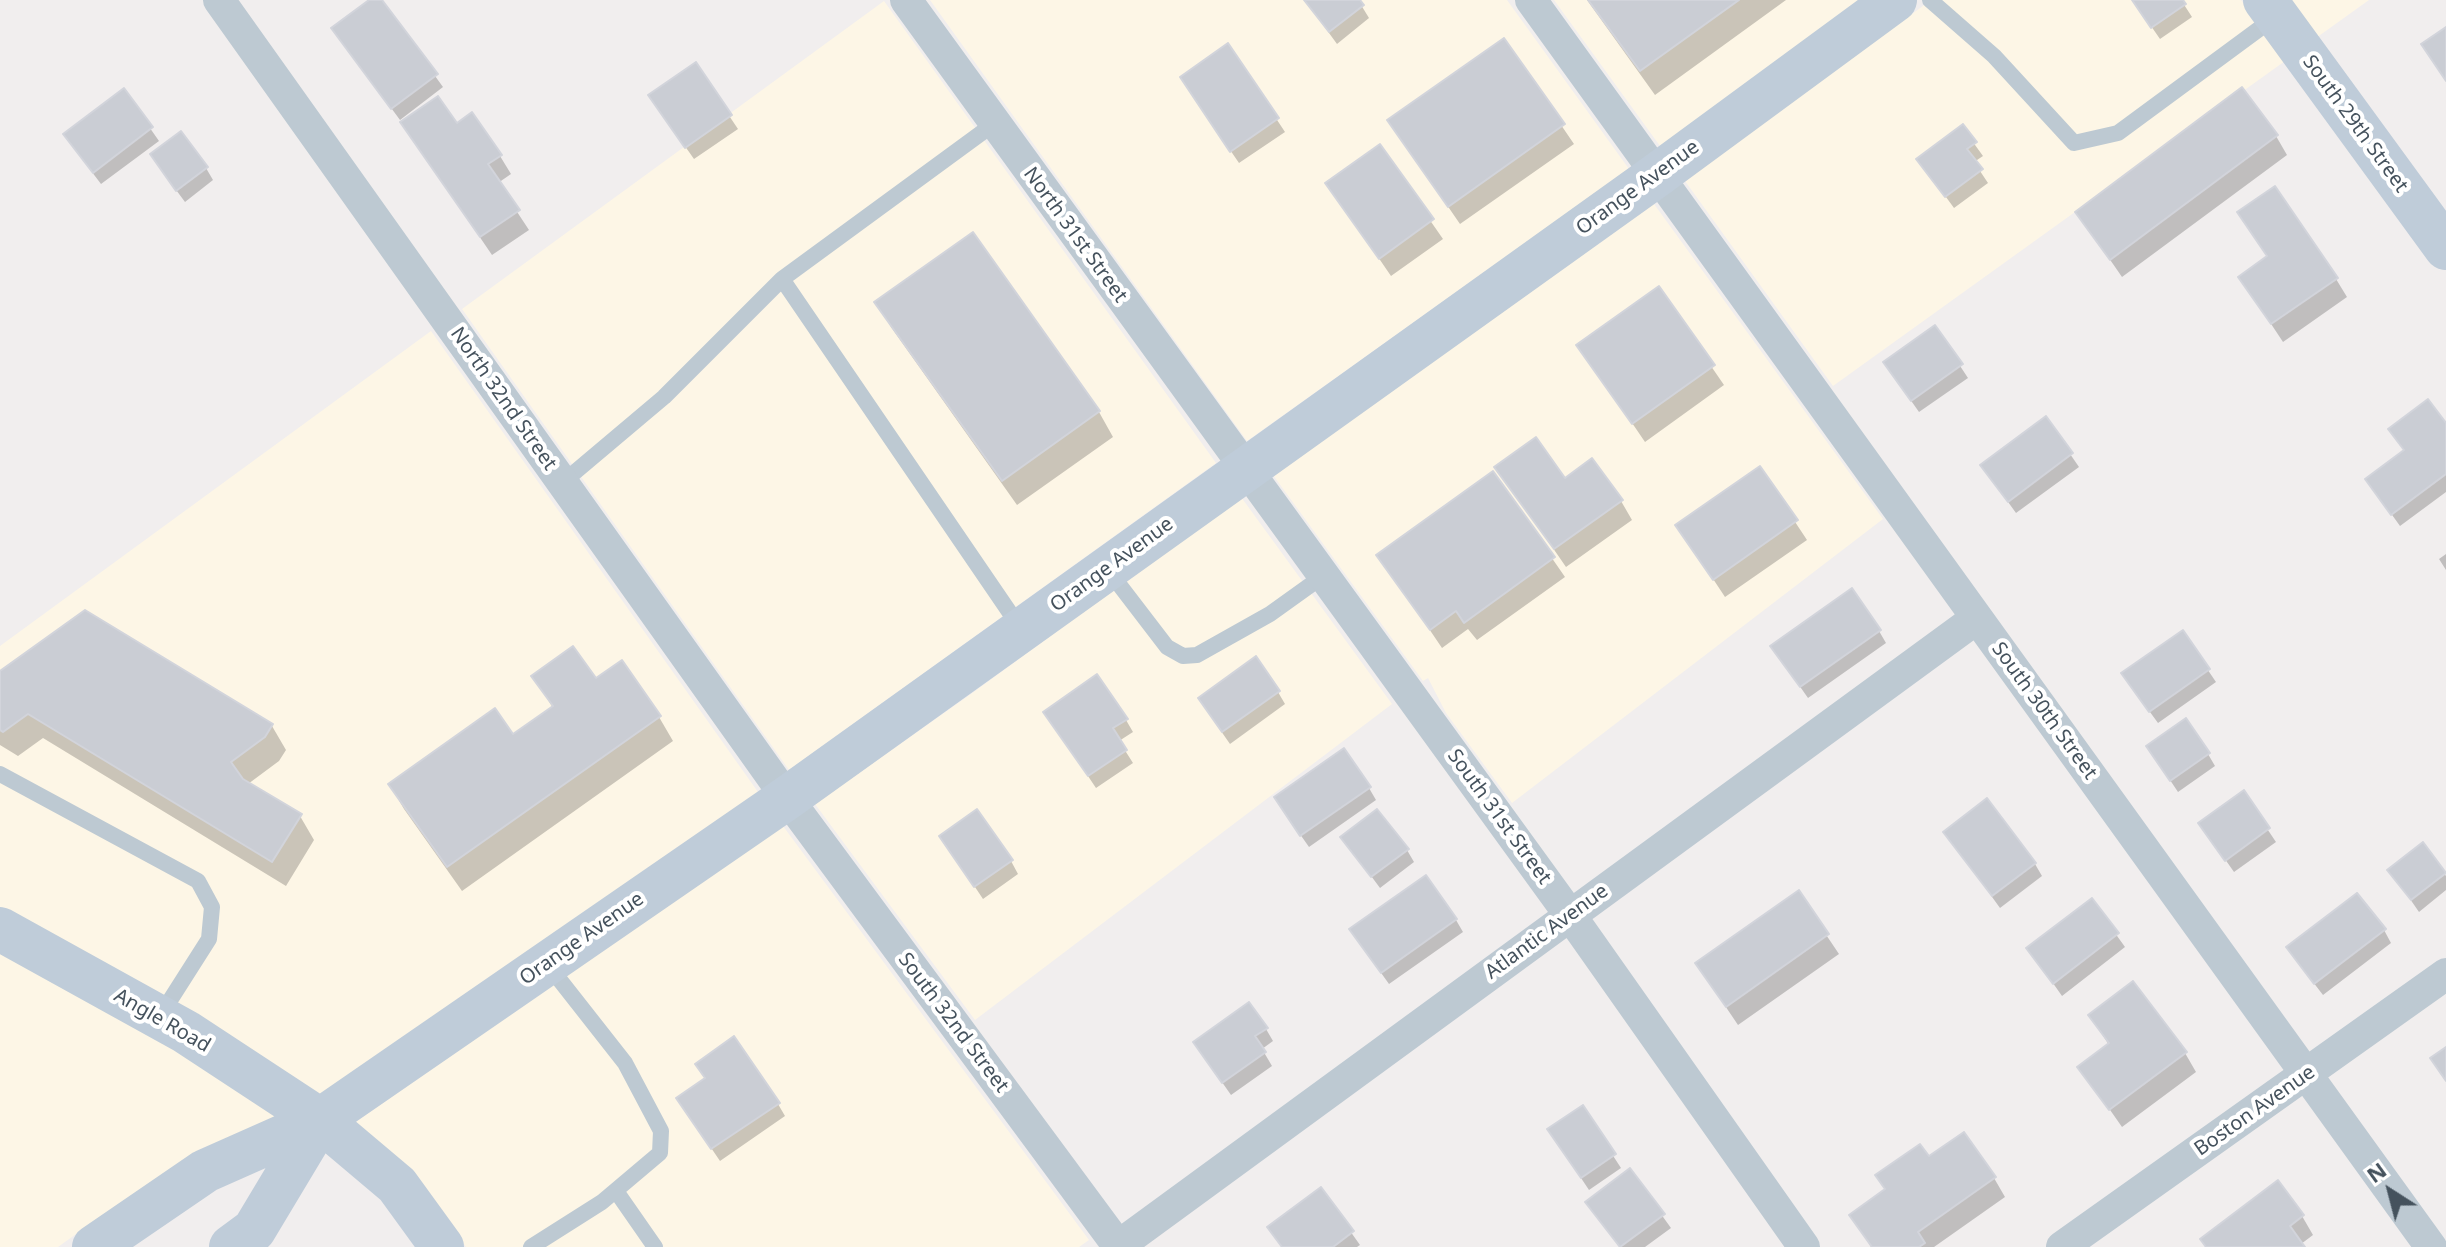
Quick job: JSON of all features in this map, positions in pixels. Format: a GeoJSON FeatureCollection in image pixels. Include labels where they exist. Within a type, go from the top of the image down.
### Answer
{"type":"FeatureCollection","features":[{"type":"Feature","properties":{"kind":"main road","name":"Orange Avenue"},"geometry":{"type":"LineString","coordinates":[[94,1247],[205,1171],[320,1120],[787,798],[1657,175],[1895,0]]}},
{"type":"Feature","properties":{"kind":"main road","name":"South 29th Street"},"geometry":{"type":"LineString","coordinates":[[2271,8],[2446,248]]}},
{"type":"Feature","properties":{"kind":"main road","name":"Angle Road"},"geometry":{"type":"LineString","coordinates":[[0,929],[159,1017],[320,1120],[397,1185],[442,1247]]}},
{"type":"Feature","properties":{"kind":"main road","name":"Orange Avenue"},"geometry":{"type":"LineString","coordinates":[[231,1247],[254,1230],[320,1120]]}},
{"type":"Feature","properties":{"kind":"street","name":"North 32nd Street"},"geometry":{"type":"LineString","coordinates":[[219,0],[787,798]]}},
{"type":"Feature","properties":{"kind":"street","name":"North 31st Street"},"geometry":{"type":"LineString","coordinates":[[906,0],[1245,469]]}},
{"type":"Feature","properties":{"kind":"street","name":"South 30th Street"},"geometry":{"type":"LineString","coordinates":[[1531,0],[2431,1247]]}},
{"type":"Feature","properties":{"kind":"street","name":"South 31st Street"},"geometry":{"type":"LineString","coordinates":[[1245,469],[1570,915],[1804,1247]]}},
{"type":"Feature","properties":{"kind":"street","name":"Atlantic Avenue"},"geometry":{"type":"LineString","coordinates":[[1118,1247],[1977,618]]}},
{"type":"Feature","properties":{"kind":"street","name":"South 32nd Street"},"geometry":{"type":"LineString","coordinates":[[787,798],[1118,1247]]}},
{"type":"Feature","properties":{"kind":"street","name":"Boston Avenue"},"geometry":{"type":"LineString","coordinates":[[2062,1247],[2446,974]]}},
{"type":"Feature","properties":{"kind":"lane"},"geometry":{"type":"LineString","coordinates":[[1930,0],[1994,56],[2074,143],[2118,133],[2271,8]]}},
{"type":"Feature","properties":{"kind":"lane"},"geometry":{"type":"LineString","coordinates":[[562,483],[664,397],[782,279],[995,123]]}},
{"type":"Feature","properties":{"kind":"lane"},"geometry":{"type":"LineString","coordinates":[[782,279],[1021,631]]}},
{"type":"Feature","properties":{"kind":"lane"},"geometry":{"type":"LineString","coordinates":[[1107,568],[1167,647],[1183,656],[1197,655],[1270,614],[1323,576]]}},
{"type":"Feature","properties":{"kind":"lane"},"geometry":{"type":"LineString","coordinates":[[0,774],[198,881],[212,907],[209,939],[159,1017]]}},
{"type":"Feature","properties":{"kind":"lane"},"geometry":{"type":"LineString","coordinates":[[531,1247],[616,1191],[660,1153],[661,1131],[625,1063],[547,964]]}},
{"type":"Feature","properties":{"kind":"lane"},"geometry":{"type":"LineString","coordinates":[[616,1191],[655,1247]]}},
{"type":"Feature","properties":{"kind":"shaded area"},"geometry":{"type":"Polygon","coordinates":[[[930,0],[1507,0],[1629,169],[1247,441],[930,0]]]}},
{"type":"Feature","properties":{"kind":"shaded area"},"geometry":{"type":"Polygon","coordinates":[[[1554,0],[1859,0],[1660,146],[1554,0]]]}},
{"type":"Feature","properties":{"kind":"shaded area"},"geometry":{"type":"Polygon","coordinates":[[[1931,0],[2241,0],[2285,61],[1833,386],[1685,181],[1931,0]]]}},
{"type":"Feature","properties":{"kind":"shaded area"},"geometry":{"type":"Polygon","coordinates":[[[2288,0],[2369,0],[2316,38],[2288,0]]]}},
{"type":"Feature","properties":{"kind":"shaded area"},"geometry":{"type":"Polygon","coordinates":[[[884,1],[1216,463],[789,770],[462,309],[884,1]]]}},
{"type":"Feature","properties":{"kind":"shaded area"},"geometry":{"type":"Polygon","coordinates":[[[1654,204],[1883,519],[1512,803],[1446,713],[1428,678],[1423,681],[1273,475],[1654,204]]]}},
{"type":"Feature","properties":{"kind":"shaded area"},"geometry":{"type":"Polygon","coordinates":[[[431,331],[758,792],[320,1094],[196,1015],[0,907],[0,646],[431,331]]]}},
{"type":"Feature","properties":{"kind":"shaded area"},"geometry":{"type":"Polygon","coordinates":[[[1241,497],[1392,704],[975,1020],[815,804],[1241,497]]]}},
{"type":"Feature","properties":{"kind":"shaded area"},"geometry":{"type":"Polygon","coordinates":[[[783,826],[1089,1240],[1079,1247],[466,1247],[413,1174],[354,1123],[783,826]]]}},
{"type":"Feature","properties":{"kind":"shaded area"},"geometry":{"type":"Polygon","coordinates":[[[0,951],[178,1050],[278,1116],[90,1224],[58,1247],[0,1247],[0,951]]]}},
{"type":"Feature","properties":{"kind":"building"},"geometry":{"type":"Polygon","coordinates":[[[369,0],[382,0],[438,74],[391,109],[331,28],[369,0]]]}},
{"type":"Feature","properties":{"kind":"building"},"geometry":{"type":"Polygon","coordinates":[[[1304,0],[1360,0],[1364,5],[1329,32],[1304,0]]]}},
{"type":"Feature","properties":{"kind":"building"},"geometry":{"type":"Polygon","coordinates":[[[1588,0],[1739,0],[1640,71],[1588,0]]]}},
{"type":"Feature","properties":{"kind":"building"},"geometry":{"type":"Polygon","coordinates":[[[2132,0],[2183,0],[2186,4],[2151,28],[2132,0]]]}},
{"type":"Feature","properties":{"kind":"building"},"geometry":{"type":"Polygon","coordinates":[[[2446,27],[2446,81],[2421,44],[2446,27]]]}},
{"type":"Feature","properties":{"kind":"building"},"geometry":{"type":"Polygon","coordinates":[[[1504,38],[1565,124],[1448,207],[1387,120],[1504,38]]]}},
{"type":"Feature","properties":{"kind":"building"},"geometry":{"type":"Polygon","coordinates":[[[1228,43],[1279,118],[1230,152],[1180,77],[1228,43]]]}},
{"type":"Feature","properties":{"kind":"building"},"geometry":{"type":"Polygon","coordinates":[[[696,62],[732,115],[685,148],[648,95],[696,62]]]}},
{"type":"Feature","properties":{"kind":"building"},"geometry":{"type":"Polygon","coordinates":[[[2242,87],[2278,135],[2110,260],[2075,212],[2242,87]]]}},
{"type":"Feature","properties":{"kind":"building"},"geometry":{"type":"Polygon","coordinates":[[[124,88],[153,127],[93,173],[63,134],[124,88]]]}},
{"type":"Feature","properties":{"kind":"building"},"geometry":{"type":"Polygon","coordinates":[[[438,96],[457,123],[472,112],[502,155],[488,164],[520,210],[480,237],[400,122],[438,96]]]}},
{"type":"Feature","properties":{"kind":"building"},"geometry":{"type":"Polygon","coordinates":[[[1963,124],[1977,142],[1967,149],[1983,169],[1945,197],[1916,159],[1963,124]]]}},
{"type":"Feature","properties":{"kind":"building"},"geometry":{"type":"Polygon","coordinates":[[[181,131],[208,167],[176,191],[150,154],[181,131]]]}},
{"type":"Feature","properties":{"kind":"building"},"geometry":{"type":"Polygon","coordinates":[[[1380,144],[1434,219],[1379,259],[1325,183],[1380,144]]]}},
{"type":"Feature","properties":{"kind":"building"},"geometry":{"type":"Polygon","coordinates":[[[2275,186],[2338,278],[2271,324],[2238,277],[2267,256],[2237,212],[2275,186]]]}},
{"type":"Feature","properties":{"kind":"building"},"geometry":{"type":"Polygon","coordinates":[[[973,232],[1100,411],[1002,481],[874,302],[973,232]]]}},
{"type":"Feature","properties":{"kind":"building"},"geometry":{"type":"Polygon","coordinates":[[[1659,286],[1715,365],[1632,424],[1576,345],[1659,286]]]}},
{"type":"Feature","properties":{"kind":"building"},"geometry":{"type":"Polygon","coordinates":[[[1935,325],[1963,364],[1911,401],[1883,362],[1935,325]]]}},
{"type":"Feature","properties":{"kind":"building"},"geometry":{"type":"Polygon","coordinates":[[[2428,399],[2446,423],[2446,474],[2391,515],[2365,479],[2404,450],[2388,429],[2428,399]]]}},
{"type":"Feature","properties":{"kind":"building"},"geometry":{"type":"Polygon","coordinates":[[[2046,416],[2073,453],[2008,502],[1980,465],[2046,416]]]}},
{"type":"Feature","properties":{"kind":"building"},"geometry":{"type":"Polygon","coordinates":[[[1536,437],[1565,478],[1592,458],[1623,500],[1554,549],[1494,467],[1536,437]]]}},
{"type":"Feature","properties":{"kind":"building"},"geometry":{"type":"Polygon","coordinates":[[[1760,466],[1798,520],[1713,580],[1675,525],[1760,466]]]}},
{"type":"Feature","properties":{"kind":"building"},"geometry":{"type":"Polygon","coordinates":[[[1493,471],[1555,557],[1464,623],[1456,611],[1430,630],[1376,555],[1493,471]]]}},
{"type":"Feature","properties":{"kind":"building"},"geometry":{"type":"Polygon","coordinates":[[[1852,588],[1881,630],[1800,687],[1770,646],[1852,588]]]}},
{"type":"Feature","properties":{"kind":"building"},"geometry":{"type":"Polygon","coordinates":[[[85,610],[273,724],[265,737],[231,762],[243,779],[302,814],[272,862],[28,714],[3,732],[0,730],[0,671],[85,610]]]}},
{"type":"Feature","properties":{"kind":"building"},"geometry":{"type":"Polygon","coordinates":[[[2183,630],[2210,669],[2149,712],[2121,673],[2183,630]]]}},
{"type":"Feature","properties":{"kind":"building"},"geometry":{"type":"Polygon","coordinates":[[[573,646],[596,678],[622,660],[661,716],[447,867],[388,784],[495,708],[513,734],[553,706],[531,676],[573,646]]]}},
{"type":"Feature","properties":{"kind":"building"},"geometry":{"type":"Polygon","coordinates":[[[1256,656],[1280,691],[1222,732],[1198,698],[1256,656]]]}},
{"type":"Feature","properties":{"kind":"building"},"geometry":{"type":"Polygon","coordinates":[[[1097,674],[1128,719],[1113,728],[1127,750],[1088,776],[1043,712],[1097,674]]]}},
{"type":"Feature","properties":{"kind":"building"},"geometry":{"type":"Polygon","coordinates":[[[2186,718],[2210,753],[2170,781],[2146,746],[2186,718]]]}},
{"type":"Feature","properties":{"kind":"building"},"geometry":{"type":"Polygon","coordinates":[[[1344,748],[1371,787],[1300,836],[1274,797],[1344,748]]]}},
{"type":"Feature","properties":{"kind":"building"},"geometry":{"type":"Polygon","coordinates":[[[2244,790],[2270,828],[2225,861],[2198,823],[2244,790]]]}},
{"type":"Feature","properties":{"kind":"building"},"geometry":{"type":"Polygon","coordinates":[[[1987,798],[2036,863],[1992,896],[1943,832],[1987,798]]]}},
{"type":"Feature","properties":{"kind":"building"},"geometry":{"type":"Polygon","coordinates":[[[977,809],[1013,860],[974,887],[939,836],[977,809]]]}},
{"type":"Feature","properties":{"kind":"building"},"geometry":{"type":"Polygon","coordinates":[[[1377,809],[1409,849],[1371,877],[1340,837],[1377,809]]]}},
{"type":"Feature","properties":{"kind":"building"},"geometry":{"type":"Polygon","coordinates":[[[2423,842],[2446,873],[2411,900],[2387,870],[2423,842]]]}},
{"type":"Feature","properties":{"kind":"building"},"geometry":{"type":"Polygon","coordinates":[[[1426,875],[1457,919],[1381,973],[1349,929],[1426,875]]]}},
{"type":"Feature","properties":{"kind":"building"},"geometry":{"type":"Polygon","coordinates":[[[1799,890],[1829,934],[1726,1007],[1695,963],[1799,890]]]}},
{"type":"Feature","properties":{"kind":"building"},"geometry":{"type":"Polygon","coordinates":[[[2357,893],[2386,929],[2314,984],[2286,947],[2357,893]]]}},
{"type":"Feature","properties":{"kind":"building"},"geometry":{"type":"Polygon","coordinates":[[[2092,898],[2119,933],[2053,984],[2026,948],[2092,898]]]}},
{"type":"Feature","properties":{"kind":"building"},"geometry":{"type":"Polygon","coordinates":[[[2133,981],[2187,1052],[2109,1110],[2077,1067],[2109,1043],[2088,1015],[2133,981]]]}},
{"type":"Feature","properties":{"kind":"building"},"geometry":{"type":"Polygon","coordinates":[[[1249,1002],[1268,1028],[1255,1036],[1266,1052],[1222,1083],[1193,1042],[1249,1002]]]}},
{"type":"Feature","properties":{"kind":"building"},"geometry":{"type":"Polygon","coordinates":[[[734,1036],[780,1103],[711,1149],[676,1098],[705,1078],[695,1064],[734,1036]]]}},
{"type":"Feature","properties":{"kind":"building"},"geometry":{"type":"Polygon","coordinates":[[[2446,1047],[2446,1081],[2430,1058],[2446,1047]]]}},
{"type":"Feature","properties":{"kind":"building"},"geometry":{"type":"Polygon","coordinates":[[[1583,1105],[1616,1154],[1581,1178],[1547,1129],[1583,1105]]]}},
{"type":"Feature","properties":{"kind":"building"},"geometry":{"type":"Polygon","coordinates":[[[1964,1132],[1996,1177],[1918,1232],[1925,1243],[1919,1247],[1872,1247],[1849,1215],[1885,1189],[1875,1175],[1920,1144],[1929,1156],[1964,1132]]]}},
{"type":"Feature","properties":{"kind":"building"},"geometry":{"type":"Polygon","coordinates":[[[1630,1168],[1665,1214],[1620,1247],[1585,1202],[1630,1168]]]}},
{"type":"Feature","properties":{"kind":"building"},"geometry":{"type":"Polygon","coordinates":[[[2278,1180],[2304,1215],[2290,1226],[2305,1247],[2206,1247],[2200,1239],[2278,1180]]]}},
{"type":"Feature","properties":{"kind":"building"},"geometry":{"type":"Polygon","coordinates":[[[1321,1187],[1354,1231],[1333,1247],[1282,1247],[1267,1227],[1321,1187]]]}}]}
